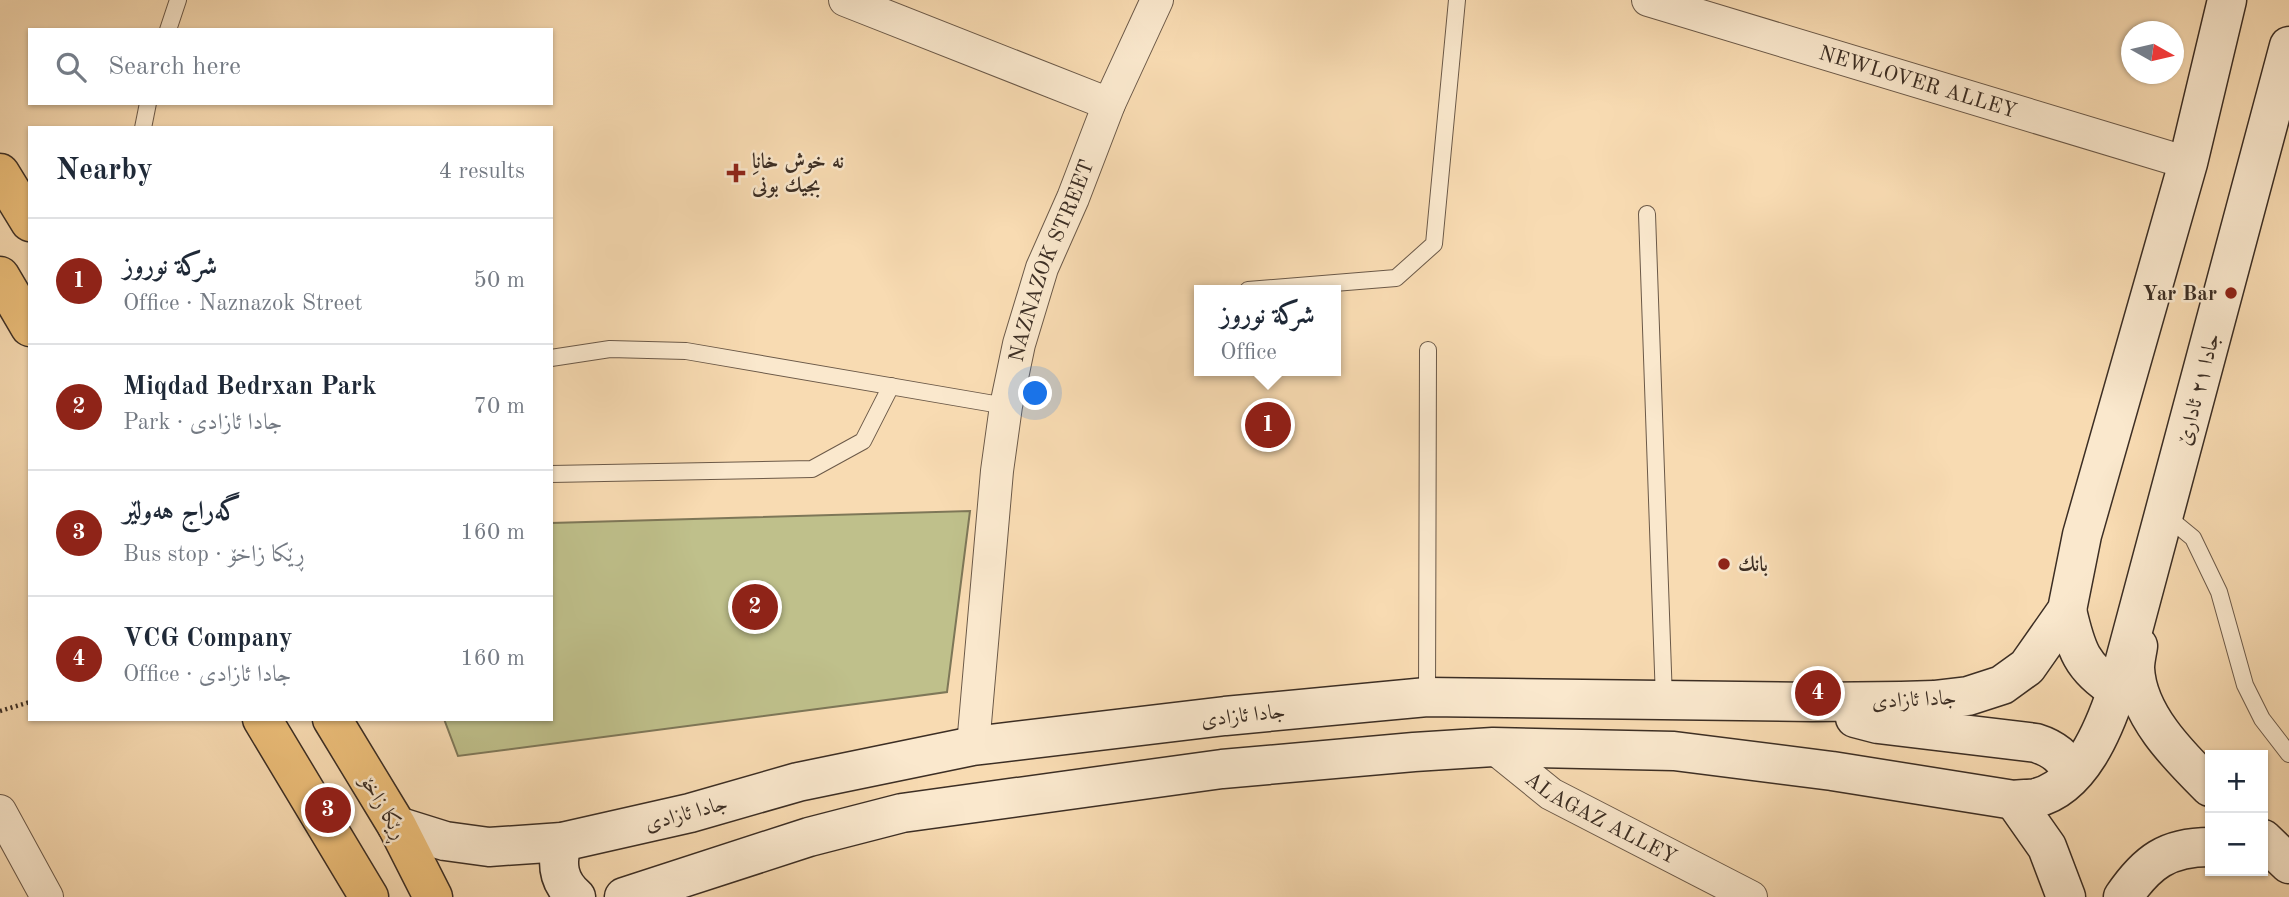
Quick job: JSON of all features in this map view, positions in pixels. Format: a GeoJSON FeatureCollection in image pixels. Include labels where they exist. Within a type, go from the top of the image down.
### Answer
{"type":"FeatureCollection","features":[{"type":"Feature","properties":{"kind":"highway"},"geometry":{"type":"LineString","coordinates":[[0,173],[28,219]]}},
{"type":"Feature","properties":{"kind":"highway"},"geometry":{"type":"LineString","coordinates":[[0,276],[28,324]]}},
{"type":"Feature","properties":{"kind":"highway"},"geometry":{"type":"LineString","coordinates":[[263,721],[369,897]]}},
{"type":"Feature","properties":{"kind":"highway","name":"ڕێکا زاخۆ"},"geometry":{"type":"LineString","coordinates":[[333,721],[397,826],[433,897]]}},
{"type":"Feature","properties":{"kind":"main road"},"geometry":{"type":"LineString","coordinates":[[624,897],[809,837],[902,813],[1222,769],[1493,747],[1674,751],[1832,771],[2014,800],[2037,798],[2057,788],[2093,750],[2106,725],[2117,690],[2098,679],[2083,662],[2074,642],[2067,610],[2082,535],[2188,163],[2227,0]]}},
{"type":"Feature","properties":{"kind":"main road","name":"جادا ٢١ ئادارێ"},"geometry":{"type":"LineString","coordinates":[[2117,690],[2148,569],[2284,83],[2289,46]]}},
{"type":"Feature","properties":{"kind":"main road"},"geometry":{"type":"LineString","coordinates":[[2148,569],[2135,667],[2138,688],[2158,727],[2205,781]]}},
{"type":"Feature","properties":{"kind":"main road","name":"جادا ئازادی"},"geometry":{"type":"LineString","coordinates":[[397,826],[446,841],[489,847],[562,842],[690,813],[798,782],[973,746],[1224,716],[1427,697],[1812,702],[1934,700],[1968,696],[2002,685],[2027,667],[2067,610]]}},
{"type":"Feature","properties":{"kind":"main road"},"geometry":{"type":"LineString","coordinates":[[1812,702],[1878,724],[2036,743],[2050,747],[2063,757],[2073,773]]}},
{"type":"Feature","properties":{"kind":"main road"},"geometry":{"type":"LineString","coordinates":[[2014,800],[2047,847],[2066,897]]}},
{"type":"Feature","properties":{"kind":"main road"},"geometry":{"type":"LineString","coordinates":[[562,842],[558,859],[560,875],[568,890],[576,897]]}},
{"type":"Feature","properties":{"kind":"main road"},"geometry":{"type":"LineString","coordinates":[[2268,844],[2289,864]]}},
{"type":"Feature","properties":{"kind":"main road"},"geometry":{"type":"LineString","coordinates":[[2123,897],[2137,877],[2154,860],[2193,847],[2205,847]]}},
{"type":"Feature","properties":{"kind":"main road"},"geometry":{"type":"LineString","coordinates":[[2268,859],[2289,864]]}},
{"type":"Feature","properties":{"kind":"street"},"geometry":{"type":"LineString","coordinates":[[845,0],[1109,104]]}},
{"type":"Feature","properties":{"kind":"street","name":"NAZNAZOK STREET"},"geometry":{"type":"LineString","coordinates":[[973,746],[997,471],[1006,406],[1019,344],[1042,268],[1073,198],[1109,104],[1157,0]]}},
{"type":"Feature","properties":{"kind":"street","name":"NEWLOVER ALLEY"},"geometry":{"type":"LineString","coordinates":[[1648,0],[2188,163]]}},
{"type":"Feature","properties":{"kind":"street","name":"ALAGAZ ALLEY"},"geometry":{"type":"LineString","coordinates":[[1493,747],[1551,794],[1751,897]]}},
{"type":"Feature","properties":{"kind":"street"},"geometry":{"type":"LineString","coordinates":[[0,811],[47,897]]}},
{"type":"Feature","properties":{"kind":"lane"},"geometry":{"type":"LineString","coordinates":[[169,28],[178,0]]}},
{"type":"Feature","properties":{"kind":"lane"},"geometry":{"type":"LineString","coordinates":[[1310,285],[1396,278],[1434,244],[1457,0]]}},
{"type":"Feature","properties":{"kind":"lane"},"geometry":{"type":"LineString","coordinates":[[143,126],[149,105]]}},
{"type":"Feature","properties":{"kind":"lane"},"geometry":{"type":"LineString","coordinates":[[1647,214],[1664,700]]}},
{"type":"Feature","properties":{"kind":"lane"},"geometry":{"type":"LineString","coordinates":[[553,358],[610,349],[687,351],[1006,406]]}},
{"type":"Feature","properties":{"kind":"lane"},"geometry":{"type":"LineString","coordinates":[[1427,697],[1428,350]]}},
{"type":"Feature","properties":{"kind":"lane"},"geometry":{"type":"LineString","coordinates":[[553,474],[812,469],[863,442],[891,386]]}},
{"type":"Feature","properties":{"kind":"lane"},"geometry":{"type":"LineString","coordinates":[[2165,515],[2193,538],[2219,592],[2245,685],[2262,719],[2289,754]]}},
{"type":"Feature","properties":{"kind":"path"},"geometry":{"type":"LineString","coordinates":[[0,711],[28,703]]}},
{"type":"Feature","properties":{"kind":"green space"},"geometry":{"type":"Polygon","coordinates":[[[970,511],[947,692],[458,756],[445,721],[553,721],[553,523],[970,511]]]}},
{"type":"Feature","properties":{"kind":"place","name":"نه خوش خانا بجيك بونىَ"},"geometry":{"type":"Point","coordinates":[736,173]}},
{"type":"Feature","properties":{"kind":"place","name":"Yar Bar"},"geometry":{"type":"Point","coordinates":[2231,293]}},
{"type":"Feature","properties":{"kind":"place","name":"شركة نوروز"},"geometry":{"type":"Point","coordinates":[1268,425]}},
{"type":"Feature","properties":{"kind":"place","name":"بانك"},"geometry":{"type":"Point","coordinates":[1724,564]}},
{"type":"Feature","properties":{"kind":"place","name":"Miqdad Bedrxan Park"},"geometry":{"type":"Point","coordinates":[755,607]}},
{"type":"Feature","properties":{"kind":"place","name":"VCG Company"},"geometry":{"type":"Point","coordinates":[1818,693]}},
{"type":"Feature","properties":{"kind":"place","name":"گەراج هەولێر"},"geometry":{"type":"Point","coordinates":[328,810]}}]}
